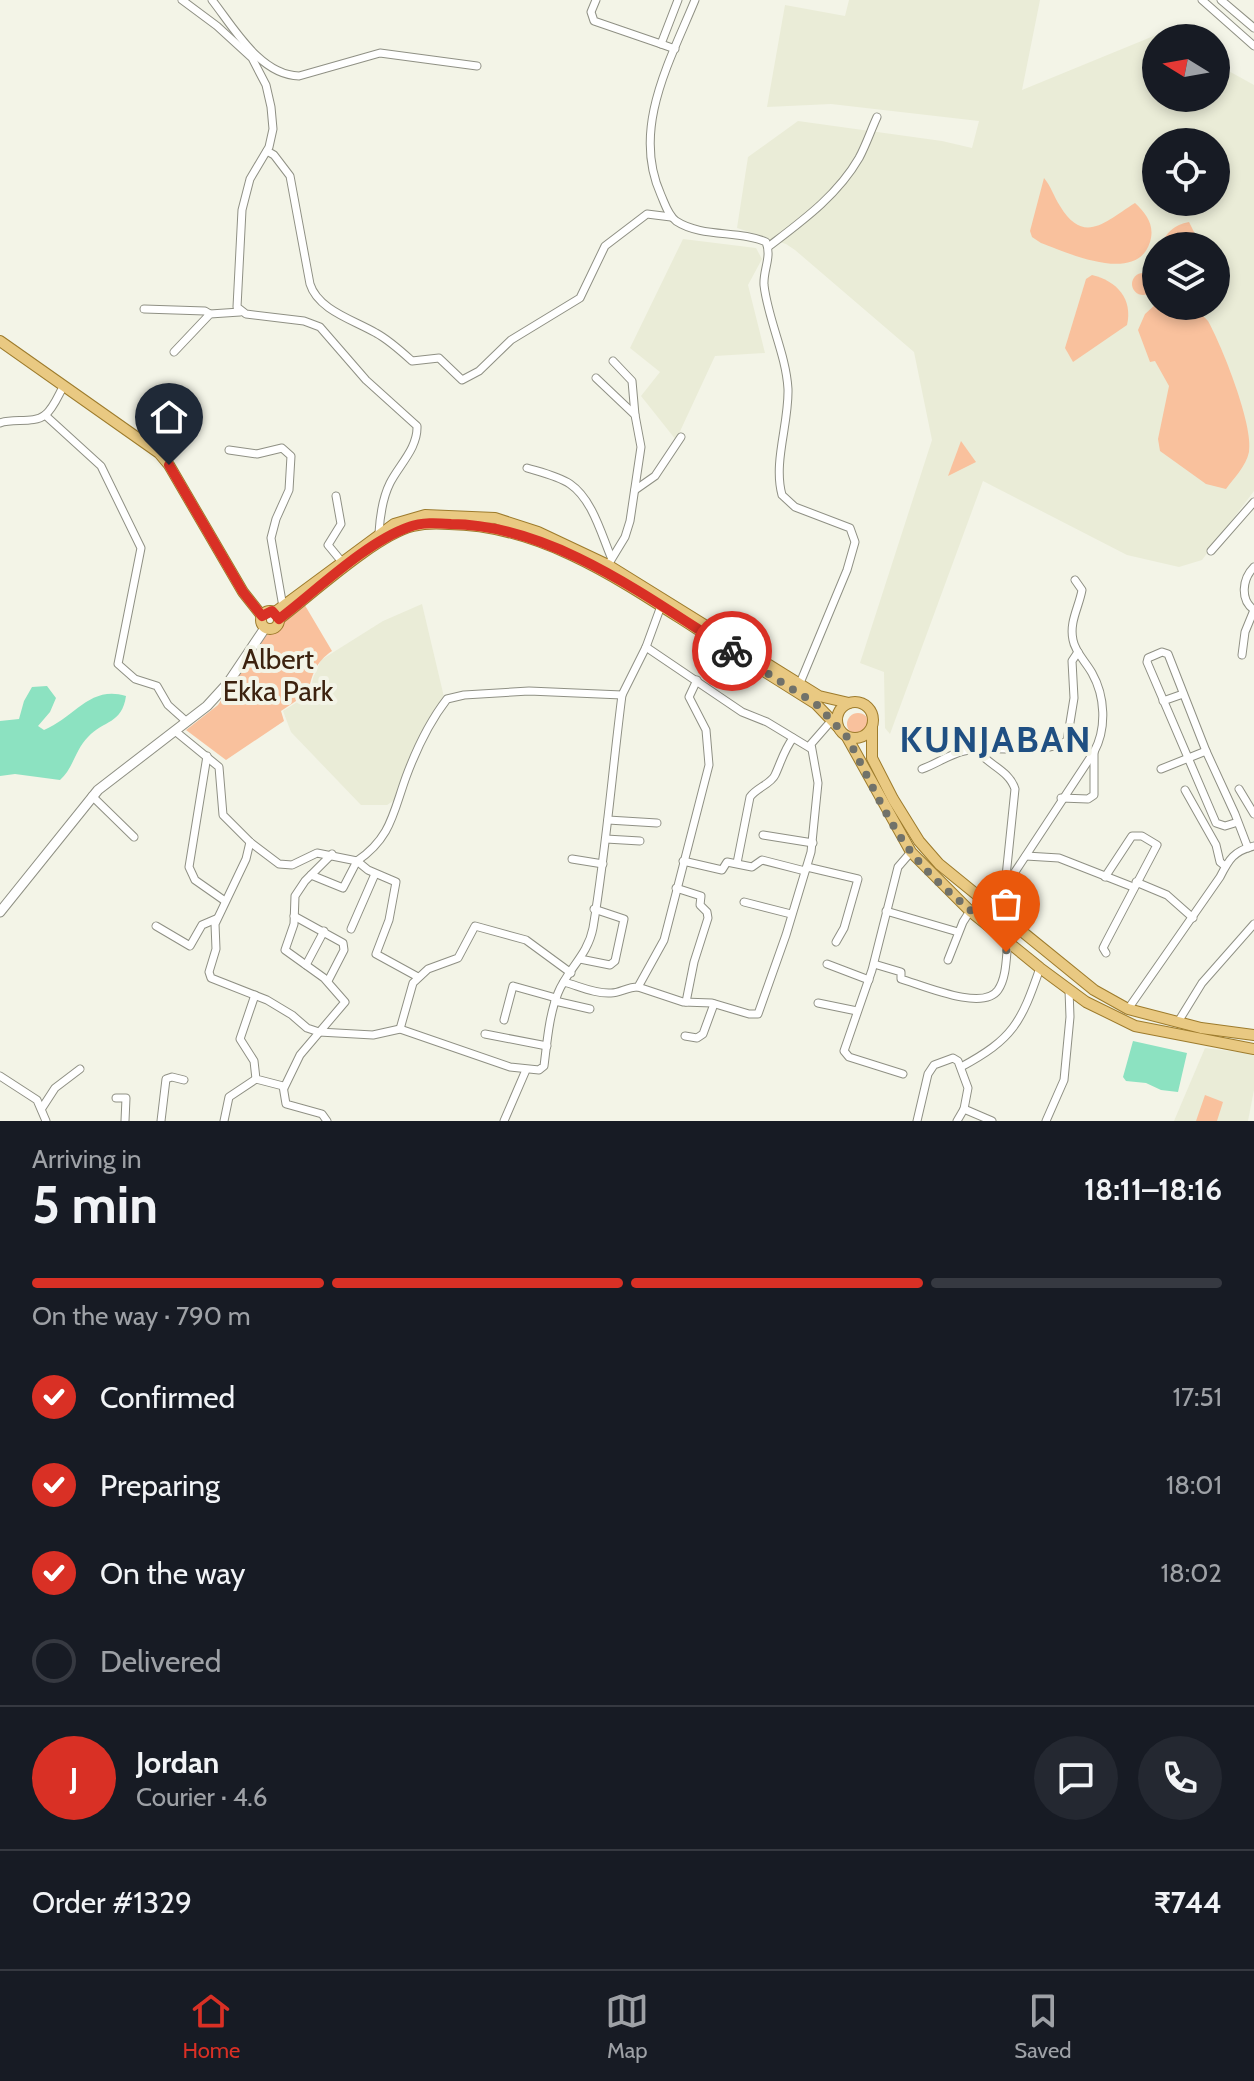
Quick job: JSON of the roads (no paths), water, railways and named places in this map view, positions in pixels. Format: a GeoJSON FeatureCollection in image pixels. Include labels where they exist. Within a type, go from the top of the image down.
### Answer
{"type":"FeatureCollection","features":[{"type":"Feature","properties":{"kind":"main road"},"geometry":{"type":"LineString","coordinates":[[0,341],[159,453],[243,592],[264,622],[273,629],[279,613],[379,533],[394,524],[425,515],[495,518],[610,561],[819,696],[860,703],[870,710],[873,721],[872,758],[919,841],[939,864],[1094,990],[1128,1009],[1178,1022],[1254,1035]]}},
{"type":"Feature","properties":{"kind":"main road"},"geometry":{"type":"LineString","coordinates":[[264,622],[269,611],[279,613],[389,536],[412,526],[436,523],[495,527],[512,531],[603,570],[816,704],[847,737],[911,852],[970,911],[1069,990],[1102,1011],[1135,1026],[1254,1049]]}},
{"type":"Feature","properties":{"kind":"main road"},"geometry":{"type":"LineString","coordinates":[[835,723],[849,703]]}},
{"type":"Feature","properties":{"kind":"main road"},"geometry":{"type":"LineString","coordinates":[[847,737],[859,738],[872,727]]}},
{"type":"Feature","properties":{"kind":"street"},"geometry":{"type":"LineString","coordinates":[[182,0],[252,58],[266,85],[271,107],[273,129],[267,151],[250,179],[242,210],[236,302],[240,312]]}},
{"type":"Feature","properties":{"kind":"street"},"geometry":{"type":"LineString","coordinates":[[212,0],[262,62],[286,76],[299,76],[380,53],[477,66]]}},
{"type":"Feature","properties":{"kind":"street"},"geometry":{"type":"LineString","coordinates":[[596,0],[591,12],[594,21],[675,49]]}},
{"type":"Feature","properties":{"kind":"street"},"geometry":{"type":"LineString","coordinates":[[671,217],[657,187],[650,130],[652,111],[695,0]]}},
{"type":"Feature","properties":{"kind":"street"},"geometry":{"type":"LineString","coordinates":[[1202,0],[1254,46]]}},
{"type":"Feature","properties":{"kind":"street"},"geometry":{"type":"LineString","coordinates":[[1221,0],[1254,28]]}},
{"type":"Feature","properties":{"kind":"street"},"geometry":{"type":"LineString","coordinates":[[661,44],[676,1]]}},
{"type":"Feature","properties":{"kind":"street"},"geometry":{"type":"LineString","coordinates":[[768,247],[815,211],[837,189],[859,157],[877,117]]}},
{"type":"Feature","properties":{"kind":"street"},"geometry":{"type":"LineString","coordinates":[[267,151],[274,155],[290,176],[310,284],[316,296],[337,312],[379,334],[412,361],[439,358],[462,380],[479,371],[511,340],[580,298],[605,246],[647,214],[671,217],[698,229],[766,242],[765,288],[788,384],[787,422],[779,476],[782,495],[795,507],[850,528],[855,542],[847,570],[800,683]]}},
{"type":"Feature","properties":{"kind":"street"},"geometry":{"type":"LineString","coordinates":[[144,309],[205,311],[210,314],[240,312],[316,325],[373,387],[417,426],[415,442],[382,501],[379,533]]}},
{"type":"Feature","properties":{"kind":"street"},"geometry":{"type":"LineString","coordinates":[[174,352],[210,314]]}},
{"type":"Feature","properties":{"kind":"street"},"geometry":{"type":"LineString","coordinates":[[610,561],[625,537],[641,447],[632,381],[613,361]]}},
{"type":"Feature","properties":{"kind":"street"},"geometry":{"type":"LineString","coordinates":[[596,378],[635,415]]}},
{"type":"Feature","properties":{"kind":"street"},"geometry":{"type":"LineString","coordinates":[[0,423],[45,415],[63,387]]}},
{"type":"Feature","properties":{"kind":"street"},"geometry":{"type":"LineString","coordinates":[[45,415],[101,466],[141,548],[118,664],[135,679],[157,686],[168,705],[187,722]]}},
{"type":"Feature","properties":{"kind":"street"},"geometry":{"type":"LineString","coordinates":[[635,490],[655,476],[681,437]]}},
{"type":"Feature","properties":{"kind":"street"},"geometry":{"type":"LineString","coordinates":[[229,450],[257,454],[282,448],[291,456],[289,490],[271,538],[279,613]]}},
{"type":"Feature","properties":{"kind":"street"},"geometry":{"type":"LineString","coordinates":[[527,468],[563,480],[578,491],[593,514],[610,561]]}},
{"type":"Feature","properties":{"kind":"street"},"geometry":{"type":"LineString","coordinates":[[336,496],[341,524],[328,545],[342,562]]}},
{"type":"Feature","properties":{"kind":"street"},"geometry":{"type":"LineString","coordinates":[[1211,551],[1254,502]]}},
{"type":"Feature","properties":{"kind":"street"},"geometry":{"type":"LineString","coordinates":[[1242,655],[1245,632],[1254,610],[1244,601],[1244,597],[1248,574],[1254,567]]}},
{"type":"Feature","properties":{"kind":"street"},"geometry":{"type":"LineString","coordinates":[[1005,887],[1094,752],[1100,738],[1102,700],[1094,676],[1078,652],[1071,628],[1082,590],[1075,580]]}},
{"type":"Feature","properties":{"kind":"street"},"geometry":{"type":"LineString","coordinates":[[250,842],[246,859],[216,919],[216,949],[208,975],[211,978],[282,1008],[307,1028],[319,1032],[373,1035],[400,1029],[510,1067],[526,1070],[543,1068],[556,1000],[580,959],[592,930],[603,864],[609,788],[622,695],[646,647],[661,606]]}},
{"type":"Feature","properties":{"kind":"street"},"geometry":{"type":"LineString","coordinates":[[0,912],[92,796],[219,694],[264,622]]}},
{"type":"Feature","properties":{"kind":"street"},"geometry":{"type":"LineString","coordinates":[[564,982],[611,993],[638,987],[686,1002],[714,1004],[758,1014],[786,935],[813,843],[818,783],[810,748],[767,722],[742,712],[646,647]]}},
{"type":"Feature","properties":{"kind":"street"},"geometry":{"type":"LineString","coordinates":[[922,769],[961,751],[1041,747],[1067,741],[1074,698],[1072,661],[1078,652]]}},
{"type":"Feature","properties":{"kind":"street"},"geometry":{"type":"LineString","coordinates":[[1128,1009],[1154,968],[1193,918],[1230,857],[1251,847],[1206,751],[1168,654],[1162,652],[1147,661],[1187,759],[1216,823],[1225,826],[1238,822]]}},
{"type":"Feature","properties":{"kind":"street"},"geometry":{"type":"LineString","coordinates":[[638,987],[664,940],[709,765],[706,730],[689,697],[697,680]]}},
{"type":"Feature","properties":{"kind":"street"},"geometry":{"type":"LineString","coordinates":[[311,875],[343,888],[357,861],[373,848],[391,824],[407,775],[430,725],[447,699],[529,691],[622,695]]}},
{"type":"Feature","properties":{"kind":"street"},"geometry":{"type":"LineString","coordinates":[[1163,701],[1183,694]]}},
{"type":"Feature","properties":{"kind":"street"},"geometry":{"type":"LineString","coordinates":[[810,748],[835,723]]}},
{"type":"Feature","properties":{"kind":"street"},"geometry":{"type":"LineString","coordinates":[[175,731],[219,767],[223,815],[250,842],[279,864],[286,866],[311,855],[332,854],[357,861],[375,874],[396,882],[389,920],[376,954],[418,977]]}},
{"type":"Feature","properties":{"kind":"street"},"geometry":{"type":"LineString","coordinates":[[737,863],[750,797],[775,776],[782,755],[793,738]]}},
{"type":"Feature","properties":{"kind":"street"},"geometry":{"type":"LineString","coordinates":[[977,750],[987,762],[1009,777],[1015,789],[1005,887],[998,912]]}},
{"type":"Feature","properties":{"kind":"street"},"geometry":{"type":"LineString","coordinates":[[1161,769],[1206,751]]}},
{"type":"Feature","properties":{"kind":"street"},"geometry":{"type":"LineString","coordinates":[[1061,798],[1088,799],[1094,795],[1094,752]]}},
{"type":"Feature","properties":{"kind":"street"},"geometry":{"type":"LineString","coordinates":[[207,756],[202,800],[189,861],[195,880],[225,901]]}},
{"type":"Feature","properties":{"kind":"street"},"geometry":{"type":"LineString","coordinates":[[1239,789],[1254,814]]}},
{"type":"Feature","properties":{"kind":"street"},"geometry":{"type":"LineString","coordinates":[[1185,790],[1216,845],[1220,862],[1225,866]]}},
{"type":"Feature","properties":{"kind":"street"},"geometry":{"type":"LineString","coordinates":[[92,796],[134,837]]}},
{"type":"Feature","properties":{"kind":"street"},"geometry":{"type":"LineString","coordinates":[[608,820],[657,823]]}},
{"type":"Feature","properties":{"kind":"street"},"geometry":{"type":"LineString","coordinates":[[1105,877],[1132,836],[1138,834],[1157,845],[1103,948],[1106,953]]}},
{"type":"Feature","properties":{"kind":"street"},"geometry":{"type":"LineString","coordinates":[[763,835],[813,843]]}},
{"type":"Feature","properties":{"kind":"street"},"geometry":{"type":"LineString","coordinates":[[606,839],[640,841]]}},
{"type":"Feature","properties":{"kind":"street"},"geometry":{"type":"LineString","coordinates":[[903,1074],[845,1055],[874,964],[898,867],[911,852]]}},
{"type":"Feature","properties":{"kind":"street"},"geometry":{"type":"LineString","coordinates":[[327,1121],[322,1114],[286,1104],[284,1088],[300,1055],[345,1002],[328,981],[285,950],[294,916],[295,896],[332,854]]}},
{"type":"Feature","properties":{"kind":"street"},"geometry":{"type":"LineString","coordinates":[[1025,856],[1059,858],[1105,877],[1167,895],[1193,918]]}},
{"type":"Feature","properties":{"kind":"street"},"geometry":{"type":"LineString","coordinates":[[572,859],[603,864]]}},
{"type":"Feature","properties":{"kind":"street"},"geometry":{"type":"LineString","coordinates":[[683,861],[722,870],[727,862],[752,867],[762,860],[858,879],[844,928],[836,942]]}},
{"type":"Feature","properties":{"kind":"street"},"geometry":{"type":"LineString","coordinates":[[351,929],[375,874]]}},
{"type":"Feature","properties":{"kind":"street"},"geometry":{"type":"LineString","coordinates":[[676,888],[701,896],[700,905],[708,914],[691,970],[686,1002]]}},
{"type":"Feature","properties":{"kind":"street"},"geometry":{"type":"LineString","coordinates":[[744,902],[791,914]]}},
{"type":"Feature","properties":{"kind":"street"},"geometry":{"type":"LineString","coordinates":[[580,959],[610,965],[615,961],[624,919],[594,909]]}},
{"type":"Feature","properties":{"kind":"street"},"geometry":{"type":"LineString","coordinates":[[886,911],[958,932]]}},
{"type":"Feature","properties":{"kind":"street"},"geometry":{"type":"LineString","coordinates":[[948,960],[970,911]]}},
{"type":"Feature","properties":{"kind":"street"},"geometry":{"type":"LineString","coordinates":[[294,916],[340,940],[344,946],[328,981]]}},
{"type":"Feature","properties":{"kind":"street"},"geometry":{"type":"LineString","coordinates":[[156,926],[190,946],[202,925],[216,919]]}},
{"type":"Feature","properties":{"kind":"street"},"geometry":{"type":"LineString","coordinates":[[1178,1022],[1202,983],[1254,924]]}},
{"type":"Feature","properties":{"kind":"street"},"geometry":{"type":"LineString","coordinates":[[400,1029],[411,989],[418,977],[432,967],[458,958],[475,926],[526,940],[571,973]]}},
{"type":"Feature","properties":{"kind":"street"},"geometry":{"type":"LineString","coordinates":[[306,965],[324,931]]}},
{"type":"Feature","properties":{"kind":"street"},"geometry":{"type":"LineString","coordinates":[[874,964],[901,972],[900,979],[944,993],[986,998],[1000,988],[1008,941]]}},
{"type":"Feature","properties":{"kind":"street"},"geometry":{"type":"LineString","coordinates":[[827,964],[869,980]]}},
{"type":"Feature","properties":{"kind":"street"},"geometry":{"type":"LineString","coordinates":[[961,1067],[1001,1043],[1010,1034],[1040,968]]}},
{"type":"Feature","properties":{"kind":"street"},"geometry":{"type":"LineString","coordinates":[[504,1020],[513,986],[590,1009]]}},
{"type":"Feature","properties":{"kind":"street"},"geometry":{"type":"LineString","coordinates":[[1046,1121],[1064,1080],[1070,1017],[1069,990]]}},
{"type":"Feature","properties":{"kind":"street"},"geometry":{"type":"LineString","coordinates":[[255,995],[240,1039],[254,1061],[256,1079]]}},
{"type":"Feature","properties":{"kind":"street"},"geometry":{"type":"LineString","coordinates":[[818,1003],[857,1011]]}},
{"type":"Feature","properties":{"kind":"street"},"geometry":{"type":"LineString","coordinates":[[685,1036],[697,1038],[703,1034],[714,1004]]}},
{"type":"Feature","properties":{"kind":"street"},"geometry":{"type":"LineString","coordinates":[[485,1034],[547,1046]]}},
{"type":"Feature","properties":{"kind":"street"},"geometry":{"type":"LineString","coordinates":[[917,1121],[928,1074],[934,1065],[953,1058],[958,1061],[968,1088],[964,1109],[957,1121]]}},
{"type":"Feature","properties":{"kind":"street"},"geometry":{"type":"LineString","coordinates":[[42,1108],[55,1088],[80,1069]]}},
{"type":"Feature","properties":{"kind":"street"},"geometry":{"type":"LineString","coordinates":[[504,1121],[526,1070]]}},
{"type":"Feature","properties":{"kind":"street"},"geometry":{"type":"LineString","coordinates":[[0,1076],[29,1094],[42,1108],[46,1121]]}},
{"type":"Feature","properties":{"kind":"street"},"geometry":{"type":"LineString","coordinates":[[161,1121],[166,1079],[184,1080]]}},
{"type":"Feature","properties":{"kind":"street"},"geometry":{"type":"LineString","coordinates":[[256,1079],[284,1088]]}},
{"type":"Feature","properties":{"kind":"street"},"geometry":{"type":"LineString","coordinates":[[224,1121],[229,1097],[256,1079]]}},
{"type":"Feature","properties":{"kind":"street"},"geometry":{"type":"LineString","coordinates":[[116,1098],[126,1098],[125,1121]]}},
{"type":"Feature","properties":{"kind":"street"},"geometry":{"type":"LineString","coordinates":[[964,1109],[992,1121]]}},
{"type":"Feature","properties":{"kind":"district","name":"KUNJABAN"},"geometry":{"type":"Point","coordinates":[996,739]}},
{"type":"Feature","properties":{"kind":"park label","name":"Albert Ekka Park"},"geometry":{"type":"Point","coordinates":[278,675]}}]}
